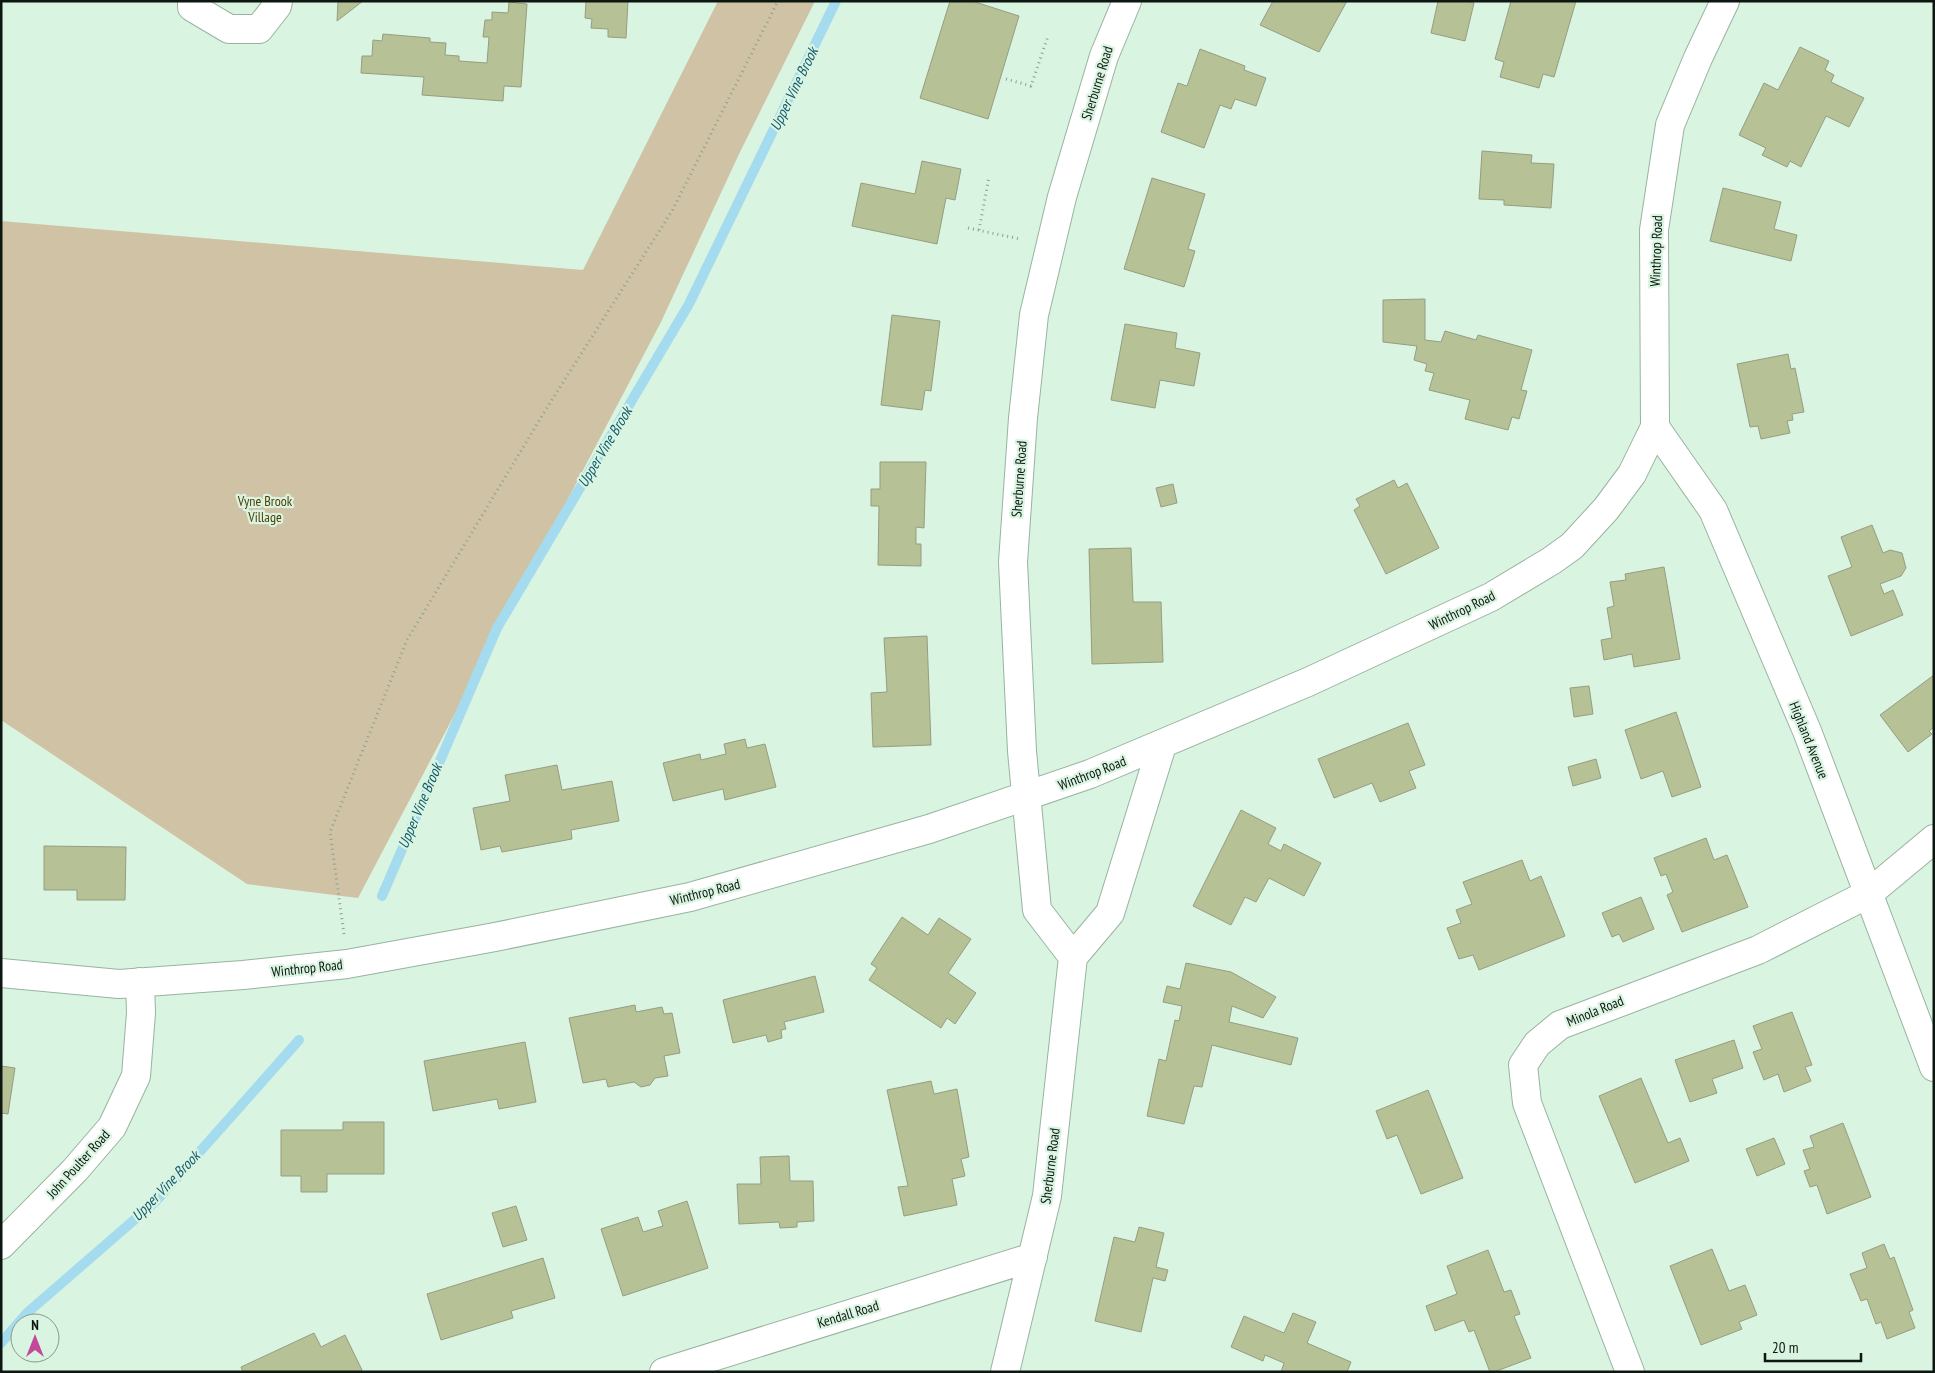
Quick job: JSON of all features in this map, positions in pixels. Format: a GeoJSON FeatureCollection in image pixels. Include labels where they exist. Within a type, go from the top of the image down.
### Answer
{"type":"FeatureCollection","features":[{"type":"Feature","properties":{"kind":"street"},"geometry":{"type":"LineString","coordinates":[[192,1],[192,7],[229,29],[259,29],[277,6],[278,1]]}},
{"type":"Feature","properties":{"kind":"street","name":"Sherburne Road"},"geometry":{"type":"LineString","coordinates":[[1005,1372],[1047,1196],[1073,957],[1037,910],[1018,706],[1013,562],[1030,350],[1034,316],[1062,197],[1104,56],[1127,1]]}},
{"type":"Feature","properties":{"kind":"street","name":"Winthrop Road"},"geometry":{"type":"LineString","coordinates":[[1,973],[119,984],[243,975],[348,964],[495,937],[690,897],[929,829],[1090,774],[1308,682],[1482,601],[1551,561],[1572,546],[1606,509],[1632,474],[1655,427],[1654,230],[1670,125],[1698,58],[1725,1]]}},
{"type":"Feature","properties":{"kind":"street","name":"Highland Avenue"},"geometry":{"type":"LineString","coordinates":[[1655,427],[1713,510],[1807,731],[1934,1067]]}},
{"type":"Feature","properties":{"kind":"street"},"geometry":{"type":"LineString","coordinates":[[1073,957],[1110,913],[1162,745]]}},
{"type":"Feature","properties":{"kind":"street","name":"Minola Road"},"geometry":{"type":"LineString","coordinates":[[1630,1372],[1528,1103],[1524,1065],[1537,1044],[1560,1025],[1758,950],[1868,894],[1934,839]]}},
{"type":"Feature","properties":{"kind":"street","name":"John Poulter Road"},"geometry":{"type":"LineString","coordinates":[[1,1245],[75,1170],[112,1127],[136,1076],[141,1013],[140,982]]}},
{"type":"Feature","properties":{"kind":"street","name":"Kendall Road"},"geometry":{"type":"LineString","coordinates":[[664,1372],[1033,1257]]}},
{"type":"Feature","properties":{"kind":"path"},"geometry":{"type":"LineString","coordinates":[[348,964],[330,832],[407,640],[548,406],[672,211],[778,1]]}},
{"type":"Feature","properties":{"kind":"path"},"geometry":{"type":"LineString","coordinates":[[1006,79],[1031,86],[1048,36]]}},
{"type":"Feature","properties":{"kind":"path"},"geometry":{"type":"LineString","coordinates":[[979,230],[989,177]]}},
{"type":"Feature","properties":{"kind":"path"},"geometry":{"type":"LineString","coordinates":[[968,228],[1029,241],[1049,249]]}},
{"type":"Feature","properties":{"kind":"green space","name":"Vyne Brook Village"},"geometry":{"type":"Polygon","coordinates":[[[718,1],[815,1],[739,154],[661,322],[358,898],[247,884],[1,720],[1,221],[583,270],[718,1]]]}},
{"type":"Feature","properties":{"kind":"building"},"geometry":{"type":"Polygon","coordinates":[[[338,1],[363,1],[337,21],[338,1]]]}},
{"type":"Feature","properties":{"kind":"building"},"geometry":{"type":"Polygon","coordinates":[[[586,1],[628,1],[626,38],[608,37],[608,29],[591,28],[592,19],[585,18],[586,1]]]}},
{"type":"Feature","properties":{"kind":"building"},"geometry":{"type":"Polygon","coordinates":[[[950,1],[972,1],[1019,16],[988,119],[920,98],[950,1]]]}},
{"type":"Feature","properties":{"kind":"building"},"geometry":{"type":"Polygon","coordinates":[[[1273,1],[1347,1],[1319,52],[1260,25],[1273,1]]]}},
{"type":"Feature","properties":{"kind":"building"},"geometry":{"type":"Polygon","coordinates":[[[1438,1],[1467,1],[1474,3],[1465,41],[1431,33],[1438,1]]]}},
{"type":"Feature","properties":{"kind":"building"},"geometry":{"type":"Polygon","coordinates":[[[1511,1],[1576,1],[1554,77],[1543,74],[1539,88],[1500,77],[1504,62],[1495,59],[1511,1]]]}},
{"type":"Feature","properties":{"kind":"building"},"geometry":{"type":"Polygon","coordinates":[[[509,2],[527,4],[521,87],[504,86],[503,101],[422,95],[424,77],[361,73],[362,56],[372,56],[373,40],[382,41],[383,34],[430,38],[430,42],[446,43],[445,55],[459,56],[459,61],[487,63],[489,37],[483,37],[485,20],[492,20],[492,12],[508,13],[509,2]]]}},
{"type":"Feature","properties":{"kind":"building"},"geometry":{"type":"Polygon","coordinates":[[[1800,47],[1829,61],[1825,70],[1834,75],[1831,82],[1864,98],[1849,127],[1826,116],[1801,167],[1790,161],[1787,167],[1762,155],[1766,148],[1739,135],[1764,83],[1778,90],[1800,47]]]}},
{"type":"Feature","properties":{"kind":"building"},"geometry":{"type":"Polygon","coordinates":[[[1200,49],[1245,66],[1244,70],[1266,78],[1256,106],[1235,99],[1231,109],[1220,105],[1204,148],[1161,132],[1178,83],[1187,86],[1200,49]]]}},
{"type":"Feature","properties":{"kind":"building"},"geometry":{"type":"Polygon","coordinates":[[[1482,151],[1532,155],[1531,163],[1554,164],[1551,208],[1504,205],[1504,200],[1479,199],[1482,151]]]}},
{"type":"Feature","properties":{"kind":"building"},"geometry":{"type":"Polygon","coordinates":[[[922,161],[961,169],[955,200],[946,198],[937,244],[852,226],[861,183],[915,194],[922,161]]]}},
{"type":"Feature","properties":{"kind":"building"},"geometry":{"type":"Polygon","coordinates":[[[1152,178],[1205,194],[1188,249],[1195,251],[1184,287],[1124,269],[1152,178]]]}},
{"type":"Feature","properties":{"kind":"building"},"geometry":{"type":"Polygon","coordinates":[[[1723,188],[1781,202],[1774,229],[1797,235],[1791,261],[1710,241],[1723,188]]]}},
{"type":"Feature","properties":{"kind":"building"},"geometry":{"type":"Polygon","coordinates":[[[1425,299],[1425,340],[1441,342],[1445,331],[1476,340],[1478,335],[1532,350],[1521,390],[1527,391],[1519,419],[1512,417],[1508,430],[1465,419],[1470,400],[1429,390],[1434,373],[1425,371],[1427,364],[1414,360],[1417,346],[1383,342],[1383,300],[1425,299]]]}},
{"type":"Feature","properties":{"kind":"building"},"geometry":{"type":"Polygon","coordinates":[[[892,315],[940,321],[931,391],[925,390],[922,410],[881,405],[892,315]]]}},
{"type":"Feature","properties":{"kind":"building"},"geometry":{"type":"Polygon","coordinates":[[[1125,324],[1177,333],[1175,348],[1200,353],[1194,386],[1160,380],[1155,408],[1111,400],[1125,324]]]}},
{"type":"Feature","properties":{"kind":"building"},"geometry":{"type":"Polygon","coordinates":[[[1788,354],[1791,369],[1795,368],[1804,412],[1792,414],[1793,420],[1787,421],[1790,433],[1761,439],[1758,426],[1750,427],[1737,364],[1788,354]]]}},
{"type":"Feature","properties":{"kind":"building"},"geometry":{"type":"Polygon","coordinates":[[[880,462],[926,462],[924,528],[916,527],[916,544],[921,544],[921,566],[878,565],[879,506],[871,506],[871,489],[880,489],[880,462]]]}},
{"type":"Feature","properties":{"kind":"building"},"geometry":{"type":"Polygon","coordinates":[[[1394,480],[1398,488],[1407,483],[1439,548],[1386,574],[1354,510],[1360,506],[1356,499],[1394,480]]]}},
{"type":"Feature","properties":{"kind":"building"},"geometry":{"type":"Polygon","coordinates":[[[1173,484],[1177,503],[1161,507],[1156,488],[1173,484]]]}},
{"type":"Feature","properties":{"kind":"building"},"geometry":{"type":"Polygon","coordinates":[[[1872,525],[1883,553],[1890,550],[1902,553],[1906,568],[1901,576],[1880,584],[1884,594],[1893,590],[1903,615],[1851,636],[1828,576],[1852,567],[1841,537],[1872,525]]]}},
{"type":"Feature","properties":{"kind":"building"},"geometry":{"type":"Polygon","coordinates":[[[1131,548],[1133,602],[1161,602],[1163,662],[1092,664],[1089,549],[1131,548]]]}},
{"type":"Feature","properties":{"kind":"building"},"geometry":{"type":"Polygon","coordinates":[[[1664,567],[1680,659],[1634,667],[1632,654],[1604,660],[1601,640],[1612,638],[1607,608],[1614,606],[1610,582],[1626,580],[1625,574],[1664,567]]]}},
{"type":"Feature","properties":{"kind":"building"},"geometry":{"type":"Polygon","coordinates":[[[927,636],[931,745],[873,747],[871,693],[887,692],[884,638],[927,636]]]}},
{"type":"Feature","properties":{"kind":"building"},"geometry":{"type":"Polygon","coordinates":[[[1934,675],[1934,727],[1929,731],[1932,734],[1908,752],[1880,715],[1934,675]]]}},
{"type":"Feature","properties":{"kind":"building"},"geometry":{"type":"Polygon","coordinates":[[[1589,686],[1593,714],[1574,717],[1570,688],[1589,686]]]}},
{"type":"Feature","properties":{"kind":"building"},"geometry":{"type":"Polygon","coordinates":[[[1676,712],[1701,787],[1672,797],[1663,771],[1641,779],[1625,730],[1676,712]]]}},
{"type":"Feature","properties":{"kind":"building"},"geometry":{"type":"Polygon","coordinates":[[[1408,723],[1425,765],[1409,771],[1416,788],[1380,802],[1372,783],[1334,798],[1318,759],[1408,723]]]}},
{"type":"Feature","properties":{"kind":"building"},"geometry":{"type":"Polygon","coordinates":[[[745,739],[747,748],[765,744],[776,787],[725,800],[723,789],[673,801],[663,763],[700,754],[701,760],[726,754],[724,744],[745,739]]]}},
{"type":"Feature","properties":{"kind":"building"},"geometry":{"type":"Polygon","coordinates":[[[1596,759],[1601,778],[1573,786],[1568,767],[1596,759]]]}},
{"type":"Feature","properties":{"kind":"building"},"geometry":{"type":"Polygon","coordinates":[[[557,765],[562,790],[612,781],[619,821],[571,830],[572,839],[502,852],[500,846],[481,850],[473,808],[510,801],[505,775],[557,765]]]}},
{"type":"Feature","properties":{"kind":"building"},"geometry":{"type":"Polygon","coordinates":[[[1241,810],[1276,828],[1268,844],[1281,851],[1284,844],[1321,863],[1304,896],[1269,878],[1256,902],[1245,897],[1231,925],[1193,906],[1241,810]]]}},
{"type":"Feature","properties":{"kind":"building"},"geometry":{"type":"Polygon","coordinates":[[[1706,838],[1714,860],[1727,855],[1748,907],[1682,932],[1667,895],[1673,892],[1666,874],[1661,876],[1654,858],[1706,838]]]}},
{"type":"Feature","properties":{"kind":"building"},"geometry":{"type":"Polygon","coordinates":[[[44,846],[126,847],[125,900],[77,900],[77,890],[44,890],[44,846]]]}},
{"type":"Feature","properties":{"kind":"building"},"geometry":{"type":"Polygon","coordinates":[[[1522,860],[1530,881],[1541,876],[1565,936],[1479,970],[1473,955],[1459,959],[1447,928],[1461,923],[1456,910],[1472,904],[1463,882],[1522,860]]]}},
{"type":"Feature","properties":{"kind":"building"},"geometry":{"type":"Polygon","coordinates":[[[1641,897],[1654,929],[1623,942],[1619,934],[1612,937],[1602,913],[1641,897]]]}},
{"type":"Feature","properties":{"kind":"building"},"geometry":{"type":"Polygon","coordinates":[[[902,917],[928,935],[939,918],[971,939],[948,973],[976,993],[955,1024],[947,1018],[941,1028],[869,980],[877,968],[871,964],[902,917]]]}},
{"type":"Feature","properties":{"kind":"building"},"geometry":{"type":"Polygon","coordinates":[[[1186,963],[1231,972],[1276,997],[1263,1018],[1232,1006],[1229,1022],[1298,1038],[1291,1065],[1212,1045],[1202,1087],[1194,1086],[1184,1124],[1147,1116],[1159,1059],[1166,1061],[1175,1020],[1179,1021],[1182,1006],[1163,1002],[1167,986],[1180,989],[1186,963]]]}},
{"type":"Feature","properties":{"kind":"building"},"geometry":{"type":"Polygon","coordinates":[[[815,976],[824,1012],[784,1022],[786,1029],[781,1030],[782,1038],[768,1042],[766,1035],[733,1043],[723,1000],[815,976]]]}},
{"type":"Feature","properties":{"kind":"building"},"geometry":{"type":"Polygon","coordinates":[[[635,1005],[636,1012],[662,1007],[664,1014],[672,1013],[680,1053],[664,1056],[668,1076],[655,1078],[650,1085],[641,1087],[634,1082],[608,1087],[606,1079],[583,1083],[569,1018],[635,1005]]]}},
{"type":"Feature","properties":{"kind":"building"},"geometry":{"type":"Polygon","coordinates":[[[1792,1012],[1812,1065],[1805,1067],[1811,1081],[1784,1092],[1778,1074],[1764,1080],[1753,1052],[1762,1049],[1753,1026],[1792,1012]]]}},
{"type":"Feature","properties":{"kind":"building"},"geometry":{"type":"Polygon","coordinates":[[[1734,1040],[1743,1068],[1712,1079],[1717,1093],[1690,1102],[1675,1060],[1734,1040]]]}},
{"type":"Feature","properties":{"kind":"building"},"geometry":{"type":"Polygon","coordinates":[[[525,1042],[536,1102],[499,1109],[497,1099],[433,1111],[424,1061],[525,1042]]]}},
{"type":"Feature","properties":{"kind":"building"},"geometry":{"type":"Polygon","coordinates":[[[1,1066],[15,1068],[8,1114],[1,1113],[1,1066]]]}},
{"type":"Feature","properties":{"kind":"building"},"geometry":{"type":"Polygon","coordinates":[[[1641,1078],[1668,1143],[1680,1138],[1689,1161],[1635,1183],[1599,1096],[1641,1078]]]}},
{"type":"Feature","properties":{"kind":"building"},"geometry":{"type":"Polygon","coordinates":[[[931,1081],[934,1094],[957,1089],[969,1157],[961,1159],[965,1176],[952,1179],[957,1205],[904,1216],[898,1187],[908,1186],[887,1090],[931,1081]]]}},
{"type":"Feature","properties":{"kind":"building"},"geometry":{"type":"Polygon","coordinates":[[[1428,1090],[1463,1178],[1421,1194],[1397,1135],[1387,1139],[1376,1111],[1428,1090]]]}},
{"type":"Feature","properties":{"kind":"building"},"geometry":{"type":"Polygon","coordinates":[[[343,1122],[384,1122],[384,1174],[327,1174],[327,1192],[301,1192],[301,1176],[281,1176],[281,1130],[343,1130],[343,1122]]]}},
{"type":"Feature","properties":{"kind":"building"},"geometry":{"type":"Polygon","coordinates":[[[1843,1123],[1871,1197],[1827,1214],[1817,1185],[1810,1187],[1804,1171],[1810,1169],[1803,1150],[1814,1147],[1810,1136],[1843,1123]]]}},
{"type":"Feature","properties":{"kind":"building"},"geometry":{"type":"Polygon","coordinates":[[[1774,1138],[1785,1164],[1757,1176],[1746,1149],[1774,1138]]]}},
{"type":"Feature","properties":{"kind":"building"},"geometry":{"type":"Polygon","coordinates":[[[789,1156],[790,1181],[813,1181],[814,1221],[797,1222],[797,1227],[780,1228],[779,1222],[739,1224],[737,1184],[761,1184],[760,1157],[789,1156]]]}},
{"type":"Feature","properties":{"kind":"building"},"geometry":{"type":"Polygon","coordinates":[[[687,1201],[708,1268],[623,1296],[601,1229],[638,1217],[643,1232],[663,1226],[658,1211],[687,1201]]]}},
{"type":"Feature","properties":{"kind":"building"},"geometry":{"type":"Polygon","coordinates":[[[516,1206],[527,1240],[503,1247],[492,1213],[516,1206]]]}},
{"type":"Feature","properties":{"kind":"building"},"geometry":{"type":"Polygon","coordinates":[[[1139,1227],[1164,1233],[1156,1267],[1168,1270],[1165,1281],[1153,1278],[1141,1332],[1095,1321],[1114,1237],[1135,1242],[1139,1227]]]}},
{"type":"Feature","properties":{"kind":"building"},"geometry":{"type":"Polygon","coordinates":[[[1884,1244],[1890,1259],[1894,1257],[1913,1310],[1909,1312],[1915,1328],[1887,1339],[1881,1322],[1876,1324],[1867,1299],[1861,1301],[1850,1274],[1867,1268],[1862,1253],[1884,1244]]]}},
{"type":"Feature","properties":{"kind":"building"},"geometry":{"type":"Polygon","coordinates":[[[1712,1249],[1729,1291],[1745,1285],[1757,1315],[1739,1322],[1742,1329],[1701,1345],[1670,1266],[1712,1249]]]}},
{"type":"Feature","properties":{"kind":"building"},"geometry":{"type":"Polygon","coordinates":[[[1488,1250],[1504,1292],[1511,1290],[1520,1314],[1514,1316],[1531,1358],[1494,1372],[1490,1372],[1474,1330],[1469,1332],[1464,1320],[1435,1331],[1426,1306],[1457,1294],[1447,1266],[1488,1250]]]}},
{"type":"Feature","properties":{"kind":"building"},"geometry":{"type":"Polygon","coordinates":[[[543,1258],[555,1298],[511,1311],[513,1318],[441,1340],[427,1294],[543,1258]]]}},
{"type":"Feature","properties":{"kind":"building"},"geometry":{"type":"Polygon","coordinates":[[[1293,1313],[1316,1322],[1307,1343],[1351,1362],[1347,1372],[1281,1372],[1284,1363],[1265,1355],[1263,1361],[1231,1347],[1244,1316],[1284,1333],[1293,1313]]]}},
{"type":"Feature","properties":{"kind":"building"},"geometry":{"type":"Polygon","coordinates":[[[314,1333],[321,1347],[345,1335],[362,1370],[359,1372],[243,1372],[241,1367],[314,1333]]]}},
{"type":"Feature","properties":{"kind":"waterway","name":"Upper Vine Brook"},"geometry":{"type":"LineString","coordinates":[[382,896],[497,628],[689,304],[836,1]]}},
{"type":"Feature","properties":{"kind":"waterway","name":"Upper Vine Brook"},"geometry":{"type":"LineString","coordinates":[[1,1343],[27,1313],[156,1201],[299,1040]]}}]}
